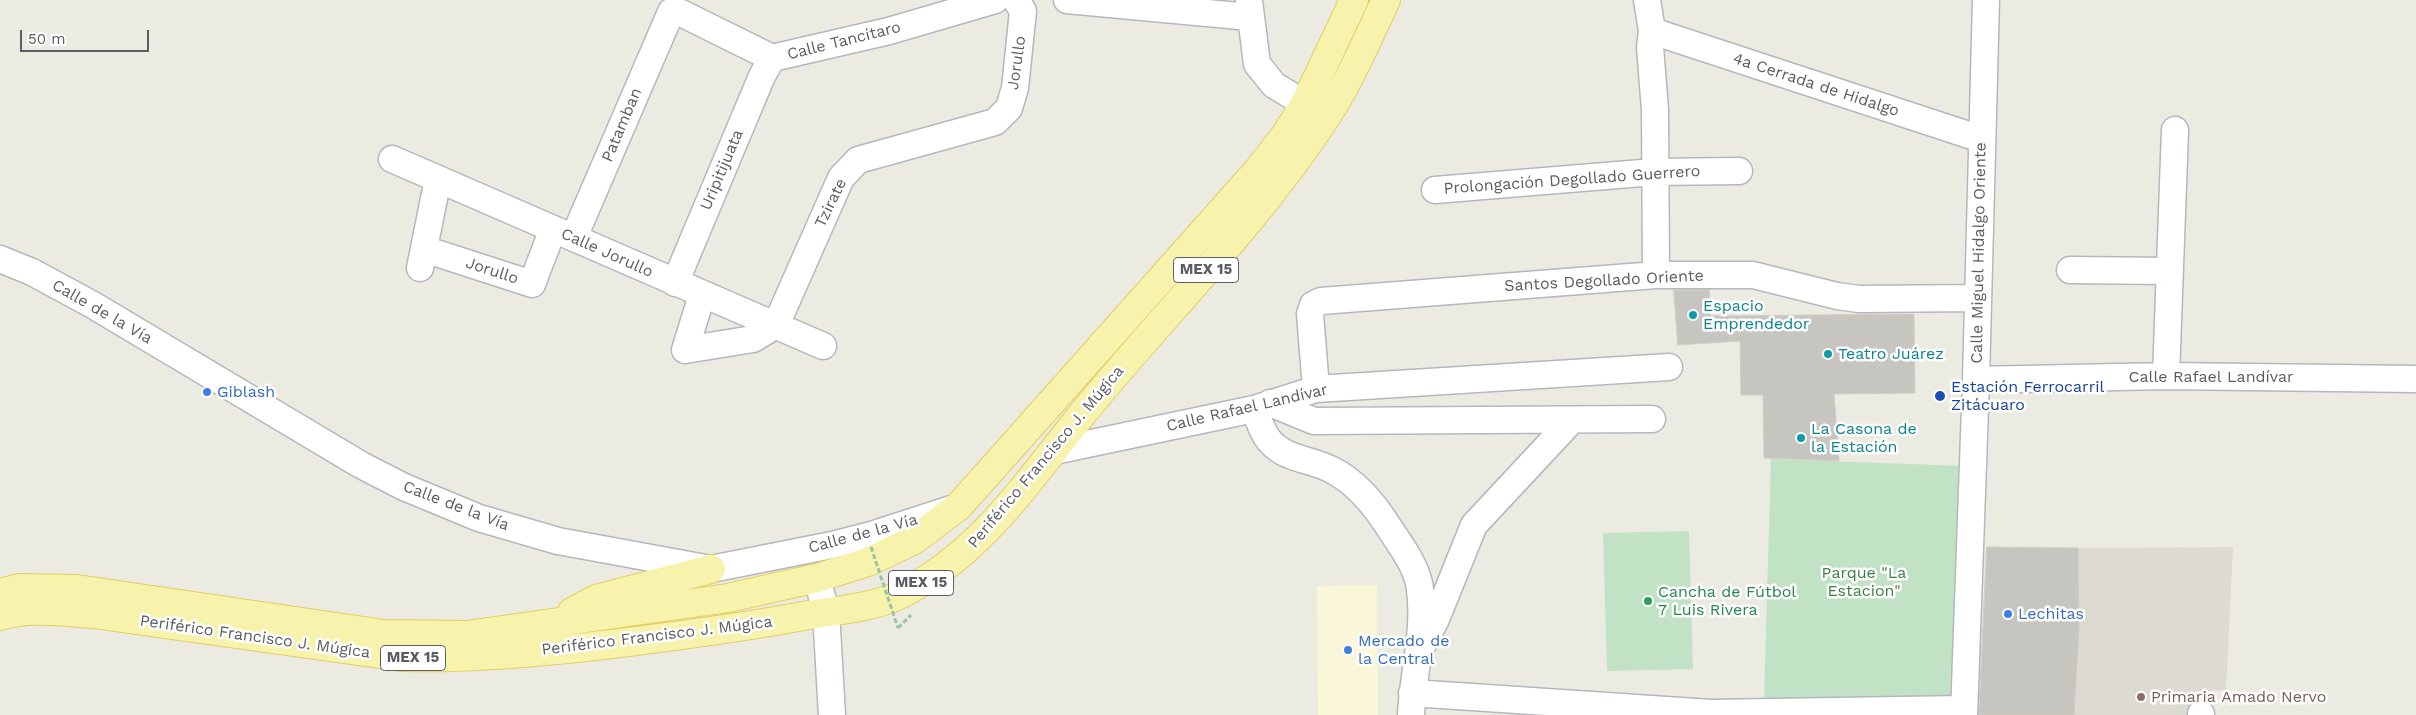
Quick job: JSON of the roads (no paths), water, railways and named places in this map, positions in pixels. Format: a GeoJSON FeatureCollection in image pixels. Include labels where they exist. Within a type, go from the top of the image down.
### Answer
{"type":"FeatureCollection","features":[{"type":"Feature","properties":{"kind":"main road","name":"Periférico Francisco J. Múgica"},"geometry":{"type":"LineString","coordinates":[[0,592],[20,588],[77,589],[384,634],[468,635],[728,598],[817,578],[868,562],[914,540],[966,499],[1258,170],[1284,137],[1315,111],[1354,0]]}},
{"type":"Feature","properties":{"kind":"main road","name":"Periférico Francisco J. Múgica"},"geometry":{"type":"LineString","coordinates":[[0,616],[10,613],[55,611],[93,614],[401,657],[451,659],[551,651],[733,630],[894,598],[938,573],[960,556],[998,518],[1054,451],[1078,418],[1268,197],[1315,111],[1386,0]]}},
{"type":"Feature","properties":{"kind":"main road"},"geometry":{"type":"LineString","coordinates":[[966,499],[998,518]]}},
{"type":"Feature","properties":{"kind":"main road"},"geometry":{"type":"LineString","coordinates":[[551,624],[596,599],[711,569]]}},
{"type":"Feature","properties":{"kind":"street","name":"Calle Tancítaro"},"geometry":{"type":"LineString","coordinates":[[671,12],[679,12],[772,58],[889,31],[995,0]]}},
{"type":"Feature","properties":{"kind":"street","name":"Jorullo"},"geometry":{"type":"LineString","coordinates":[[995,122],[1009,108],[1016,78],[1023,11],[1016,0]]}},
{"type":"Feature","properties":{"kind":"street"},"geometry":{"type":"LineString","coordinates":[[1067,0],[1249,8],[1257,64],[1274,84],[1315,111]]}},
{"type":"Feature","properties":{"kind":"street"},"geometry":{"type":"LineString","coordinates":[[1647,0],[1652,31],[1650,47],[1655,110],[1656,275]]}},
{"type":"Feature","properties":{"kind":"street","name":"Calle Miguel Hidalgo Oriente"},"geometry":{"type":"LineString","coordinates":[[1964,712],[1976,380],[1986,0]]}},
{"type":"Feature","properties":{"kind":"street","name":"Patamban"},"geometry":{"type":"LineString","coordinates":[[564,233],[671,12]]}},
{"type":"Feature","properties":{"kind":"street","name":"4a Cerrada de Hidalgo"},"geometry":{"type":"LineString","coordinates":[[1652,31],[1981,139]]}},
{"type":"Feature","properties":{"kind":"street","name":"Uripitijuata"},"geometry":{"type":"LineString","coordinates":[[675,283],[758,84],[772,58]]}},
{"type":"Feature","properties":{"kind":"street","name":"Tzirate"},"geometry":{"type":"LineString","coordinates":[[776,325],[840,178],[858,160],[995,122]]}},
{"type":"Feature","properties":{"kind":"street"},"geometry":{"type":"LineString","coordinates":[[2166,376],[2174,130]]}},
{"type":"Feature","properties":{"kind":"street","name":"Calle Jorullo"},"geometry":{"type":"LineString","coordinates":[[392,159],[823,346]]}},
{"type":"Feature","properties":{"kind":"street","name":"Prolongación Degollado Guerrero"},"geometry":{"type":"LineString","coordinates":[[1435,190],[1654,172],[1739,171]]}},
{"type":"Feature","properties":{"kind":"street","name":"Jorullo"},"geometry":{"type":"LineString","coordinates":[[438,179],[422,259],[532,284],[564,233]]}},
{"type":"Feature","properties":{"kind":"street","name":"Calle de la Vía"},"geometry":{"type":"LineString","coordinates":[[0,259],[32,272],[93,305],[361,465],[404,487],[479,518],[558,541],[711,569],[832,545],[871,535],[966,499]]}},
{"type":"Feature","properties":{"kind":"street"},"geometry":{"type":"LineString","coordinates":[[2070,270],[2169,271]]}},
{"type":"Feature","properties":{"kind":"street","name":"Santos Degollado Oriente"},"geometry":{"type":"LineString","coordinates":[[1316,389],[1310,314],[1313,305],[1321,301],[1656,275],[1753,275],[1837,296],[1859,299],[1978,298]]}},
{"type":"Feature","properties":{"kind":"street"},"geometry":{"type":"LineString","coordinates":[[702,295],[685,350],[753,339],[776,325]]}},
{"type":"Feature","properties":{"kind":"street","name":"Calle Rafael Landívar"},"geometry":{"type":"LineString","coordinates":[[1054,451],[1262,406],[1316,389],[1563,375],[1669,366]]}},
{"type":"Feature","properties":{"kind":"street","name":"Calle Rafael Landívar"},"geometry":{"type":"LineString","coordinates":[[1976,380],[2166,376],[2416,379]]}},
{"type":"Feature","properties":{"kind":"street"},"geometry":{"type":"LineString","coordinates":[[1652,419],[1314,421],[1262,406],[1266,436],[1274,446],[1285,454],[1332,470],[1357,488],[1379,512],[1407,555],[1418,582],[1421,616],[1412,704],[1711,714],[1964,712]]}},
{"type":"Feature","properties":{"kind":"street"},"geometry":{"type":"LineString","coordinates":[[1418,654],[1436,619],[1474,525],[1572,420]]}},
{"type":"Feature","properties":{"kind":"street"},"geometry":{"type":"LineString","coordinates":[[817,578],[826,612],[832,715]]}},
{"type":"Feature","properties":{"kind":"place","name":"Espacio Emprendedor"},"geometry":{"type":"Point","coordinates":[1693,315]}},
{"type":"Feature","properties":{"kind":"place","name":"Teatro Juárez"},"geometry":{"type":"Point","coordinates":[1828,354]}},
{"type":"Feature","properties":{"kind":"place","name":"Giblash"},"geometry":{"type":"Point","coordinates":[207,392]}},
{"type":"Feature","properties":{"kind":"place","name":"Estación Ferrocarril Zitácuaro"},"geometry":{"type":"Point","coordinates":[1940,396]}},
{"type":"Feature","properties":{"kind":"place","name":"La Casona de la Estación"},"geometry":{"type":"Point","coordinates":[1801,438]}},
{"type":"Feature","properties":{"kind":"place","name":"Cancha de Fútbol 7 Luis Rivera"},"geometry":{"type":"Point","coordinates":[1648,601]}},
{"type":"Feature","properties":{"kind":"place","name":"Lechitas"},"geometry":{"type":"Point","coordinates":[2008,614]}},
{"type":"Feature","properties":{"kind":"place","name":"Mercado de la Central"},"geometry":{"type":"Point","coordinates":[1348,650]}},
{"type":"Feature","properties":{"kind":"place","name":"Primaria Amado Nervo"},"geometry":{"type":"Point","coordinates":[2141,697]}},
{"type":"Feature","properties":{"kind":"park label","name":"Parque \"La Estacion\""},"geometry":{"type":"Point","coordinates":[1864,582]}}]}
